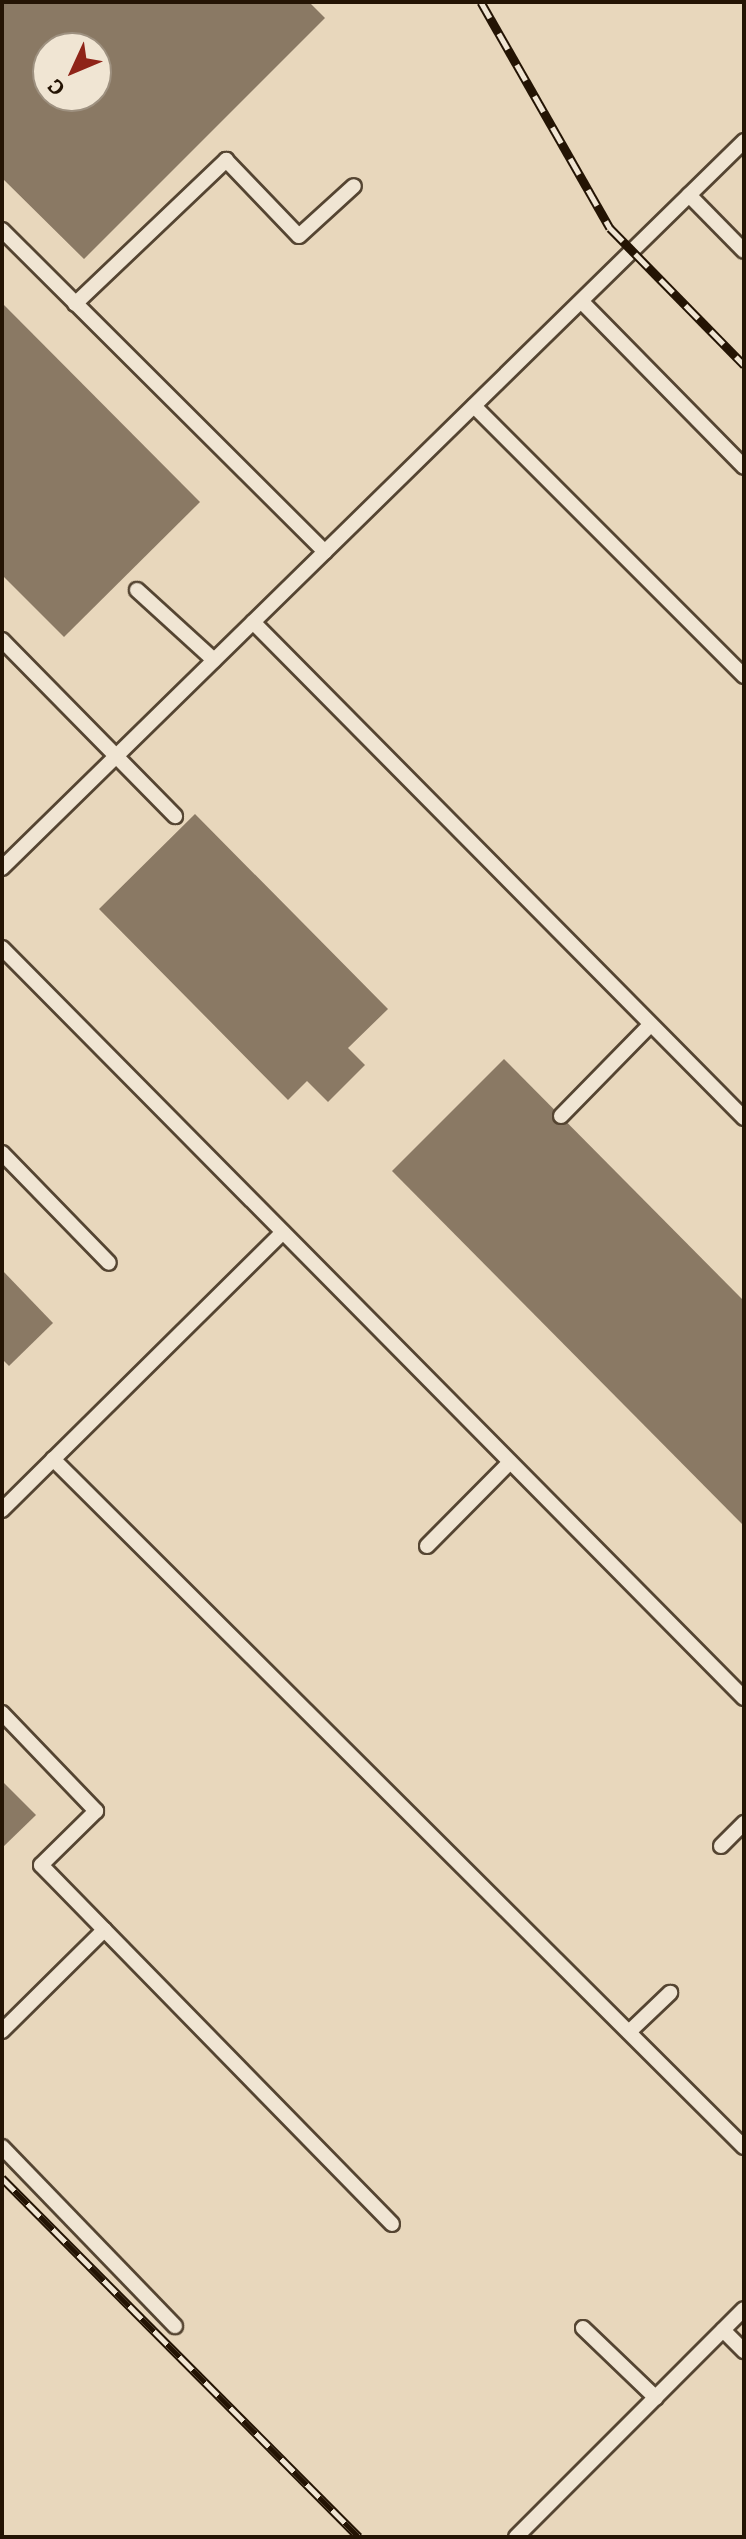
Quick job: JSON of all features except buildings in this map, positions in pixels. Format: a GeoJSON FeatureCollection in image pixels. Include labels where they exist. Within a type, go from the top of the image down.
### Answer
{"type":"FeatureCollection","features":[{"type":"Feature","properties":{"kind":"lane"},"geometry":{"type":"LineString","coordinates":[[2,868],[744,141]]}},
{"type":"Feature","properties":{"kind":"lane"},"geometry":{"type":"LineString","coordinates":[[75,304],[226,160],[299,236],[354,186]]}},
{"type":"Feature","properties":{"kind":"lane"},"geometry":{"type":"LineString","coordinates":[[689,195],[744,251]]}},
{"type":"Feature","properties":{"kind":"lane"},"geometry":{"type":"LineString","coordinates":[[2,230],[325,552]]}},
{"type":"Feature","properties":{"kind":"lane"},"geometry":{"type":"LineString","coordinates":[[582,302],[744,467]]}},
{"type":"Feature","properties":{"kind":"lane"},"geometry":{"type":"LineString","coordinates":[[474,406],[744,676]]}},
{"type":"Feature","properties":{"kind":"lane"},"geometry":{"type":"LineString","coordinates":[[137,590],[214,660]]}},
{"type":"Feature","properties":{"kind":"lane"},"geometry":{"type":"LineString","coordinates":[[253,622],[744,1118]]}},
{"type":"Feature","properties":{"kind":"lane"},"geometry":{"type":"LineString","coordinates":[[2,640],[175,816]]}},
{"type":"Feature","properties":{"kind":"lane"},"geometry":{"type":"LineString","coordinates":[[2,948],[744,1698]]}},
{"type":"Feature","properties":{"kind":"lane"},"geometry":{"type":"LineString","coordinates":[[561,1116],[650,1025]]}},
{"type":"Feature","properties":{"kind":"lane"},"geometry":{"type":"LineString","coordinates":[[2,1153],[109,1263]]}},
{"type":"Feature","properties":{"kind":"lane"},"geometry":{"type":"LineString","coordinates":[[2,1510],[283,1232]]}},
{"type":"Feature","properties":{"kind":"lane"},"geometry":{"type":"LineString","coordinates":[[53,1459],[744,2147]]}},
{"type":"Feature","properties":{"kind":"lane"},"geometry":{"type":"LineString","coordinates":[[427,1546],[510,1462]]}},
{"type":"Feature","properties":{"kind":"lane"},"geometry":{"type":"LineString","coordinates":[[2,1713],[96,1811],[41,1865],[392,2224]]}},
{"type":"Feature","properties":{"kind":"lane"},"geometry":{"type":"LineString","coordinates":[[721,1846],[744,1823]]}},
{"type":"Feature","properties":{"kind":"lane"},"geometry":{"type":"LineString","coordinates":[[2,2031],[104,1930]]}},
{"type":"Feature","properties":{"kind":"lane"},"geometry":{"type":"LineString","coordinates":[[629,2032],[670,1993]]}},
{"type":"Feature","properties":{"kind":"lane"},"geometry":{"type":"LineString","coordinates":[[2,2147],[175,2326]]}},
{"type":"Feature","properties":{"kind":"lane"},"geometry":{"type":"LineString","coordinates":[[516,2537],[744,2309]]}},
{"type":"Feature","properties":{"kind":"lane"},"geometry":{"type":"LineString","coordinates":[[583,2328],[656,2398]]}},
{"type":"Feature","properties":{"kind":"lane"},"geometry":{"type":"LineString","coordinates":[[723,2330],[744,2351]]}},
{"type":"Feature","properties":{"kind":"railway"},"geometry":{"type":"LineString","coordinates":[[481,2],[610,228],[744,365]]}},
{"type":"Feature","properties":{"kind":"railway"},"geometry":{"type":"LineString","coordinates":[[2,2178],[359,2537]]}}]}
